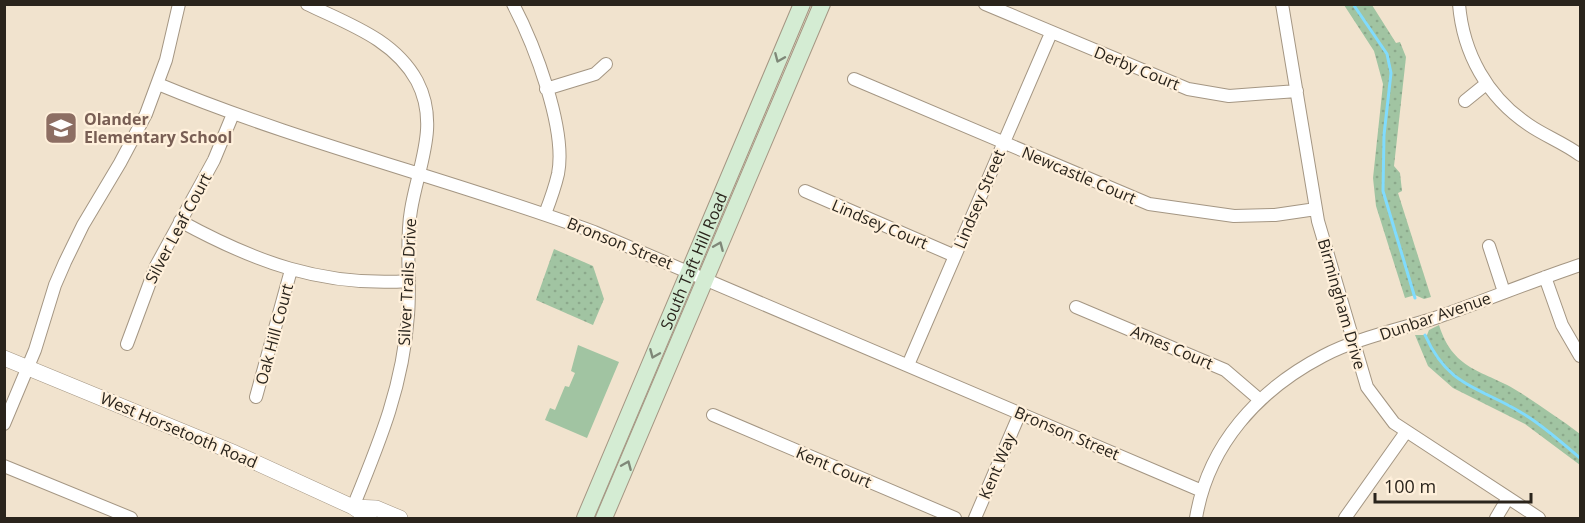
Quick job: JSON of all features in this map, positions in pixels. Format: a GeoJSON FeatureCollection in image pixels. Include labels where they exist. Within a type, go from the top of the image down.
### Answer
{"type":"FeatureCollection","features":[{"type":"Feature","properties":{"kind":"main road","name":"South Taft Hill Road"},"geometry":{"type":"LineString","coordinates":[[585,519],[802,4]]}},
{"type":"Feature","properties":{"kind":"main road","name":"South Taft Hill Road"},"geometry":{"type":"LineString","coordinates":[[604,519],[822,4]]}},
{"type":"Feature","properties":{"kind":"street"},"geometry":{"type":"LineString","coordinates":[[4,424],[28,367],[65,262],[99,196],[132,142],[158,84],[179,4]]}},
{"type":"Feature","properties":{"kind":"street","name":"Silver Trails Drive"},"geometry":{"type":"LineString","coordinates":[[307,4],[379,40],[411,70],[423,97],[428,122],[426,148],[411,210],[405,346],[400,378],[383,437],[353,507]]}},
{"type":"Feature","properties":{"kind":"street"},"geometry":{"type":"LineString","coordinates":[[513,4],[531,39],[546,89],[560,150],[558,173],[545,214]]}},
{"type":"Feature","properties":{"kind":"street","name":"Derby Court"},"geometry":{"type":"LineString","coordinates":[[985,4],[1188,89],[1229,96],[1296,91]]}},
{"type":"Feature","properties":{"kind":"street","name":"Birmingham Drive"},"geometry":{"type":"LineString","coordinates":[[1282,4],[1316,209],[1353,345],[1375,400],[1389,418],[1406,432],[1539,519]]}},
{"type":"Feature","properties":{"kind":"street"},"geometry":{"type":"LineString","coordinates":[[1459,4],[1469,51],[1486,84],[1512,112],[1581,155]]}},
{"type":"Feature","properties":{"kind":"street","name":"Lindsey Street"},"geometry":{"type":"LineString","coordinates":[[908,365],[1051,33]]}},
{"type":"Feature","properties":{"kind":"street"},"geometry":{"type":"LineString","coordinates":[[546,89],[595,74],[606,64]]}},
{"type":"Feature","properties":{"kind":"street","name":"Newcastle Court"},"geometry":{"type":"LineString","coordinates":[[854,79],[1133,199],[1170,208],[1234,216],[1275,216],[1316,209]]}},
{"type":"Feature","properties":{"kind":"street","name":"Bronson Street"},"geometry":{"type":"LineString","coordinates":[[158,84],[233,114],[545,214],[706,278],[1202,491]]}},
{"type":"Feature","properties":{"kind":"street"},"geometry":{"type":"LineString","coordinates":[[1465,100],[1486,84]]}},
{"type":"Feature","properties":{"kind":"street","name":"Silver Leaf Court"},"geometry":{"type":"LineString","coordinates":[[127,344],[156,266],[214,160],[233,114]]}},
{"type":"Feature","properties":{"kind":"street","name":"Lindsey Court"},"geometry":{"type":"LineString","coordinates":[[805,191],[955,256]]}},
{"type":"Feature","properties":{"kind":"street"},"geometry":{"type":"LineString","coordinates":[[180,221],[227,246],[291,270],[356,282],[409,281]]}},
{"type":"Feature","properties":{"kind":"street"},"geometry":{"type":"LineString","coordinates":[[1489,246],[1504,292]]}},
{"type":"Feature","properties":{"kind":"street","name":"Dunbar Avenue"},"geometry":{"type":"LineString","coordinates":[[1196,519],[1202,491],[1226,440],[1239,419],[1280,383],[1324,356],[1581,265]]}},
{"type":"Feature","properties":{"kind":"street","name":"Oak Hill Court"},"geometry":{"type":"LineString","coordinates":[[256,397],[291,270]]}},
{"type":"Feature","properties":{"kind":"street"},"geometry":{"type":"LineString","coordinates":[[1545,277],[1562,325],[1581,356]]}},
{"type":"Feature","properties":{"kind":"street","name":"Ames Court"},"geometry":{"type":"LineString","coordinates":[[1076,308],[1225,370],[1260,400]]}},
{"type":"Feature","properties":{"kind":"street","name":"West Horsetooth Road"},"geometry":{"type":"LineString","coordinates":[[4,358],[235,453],[353,507],[369,519]]}},
{"type":"Feature","properties":{"kind":"street","name":"Kent Way"},"geometry":{"type":"LineString","coordinates":[[975,519],[1020,413]]}},
{"type":"Feature","properties":{"kind":"street","name":"Kent Court"},"geometry":{"type":"LineString","coordinates":[[713,415],[955,519]]}},
{"type":"Feature","properties":{"kind":"street"},"geometry":{"type":"LineString","coordinates":[[1345,519],[1406,432]]}},
{"type":"Feature","properties":{"kind":"street"},"geometry":{"type":"LineString","coordinates":[[4,466],[131,519]]}},
{"type":"Feature","properties":{"kind":"street"},"geometry":{"type":"LineString","coordinates":[[1496,519],[1508,498]]}},
{"type":"Feature","properties":{"kind":"street","name":"West Horsetooth Road"},"geometry":{"type":"LineString","coordinates":[[353,507],[376,508],[400,519]]}},
{"type":"Feature","properties":{"kind":"green space"},"geometry":{"type":"Polygon","coordinates":[[[1344,5],[1372,5],[1396,43],[1400,42],[1406,57],[1394,166],[1400,173],[1402,191],[1398,193],[1431,297],[1424,299],[1415,295],[1405,298],[1376,206],[1373,178],[1383,84],[1374,51],[1344,5]]]}},
{"type":"Feature","properties":{"kind":"green space"},"geometry":{"type":"Polygon","coordinates":[[[554,249],[593,266],[604,299],[593,325],[536,300],[554,249]]]}},
{"type":"Feature","properties":{"kind":"green space"},"geometry":{"type":"Polygon","coordinates":[[[1439,325],[1445,341],[1463,362],[1524,395],[1580,434],[1580,465],[1525,424],[1453,388],[1428,366],[1415,335],[1427,335],[1429,330],[1439,325]]]}},
{"type":"Feature","properties":{"kind":"green space"},"geometry":{"type":"Polygon","coordinates":[[[578,345],[619,362],[587,438],[545,420],[550,408],[555,410],[565,386],[569,387],[575,373],[571,371],[578,345]]]}},
{"type":"Feature","properties":{"kind":"waterway"},"geometry":{"type":"LineString","coordinates":[[1353,4],[1387,54],[1391,73],[1384,135],[1383,191],[1415,298]]}},
{"type":"Feature","properties":{"kind":"waterway"},"geometry":{"type":"LineString","coordinates":[[1425,335],[1444,366],[1455,376],[1530,418],[1580,458]]}},
{"type":"Feature","properties":{"kind":"place","name":"Olander Elementary School"},"geometry":{"type":"Point","coordinates":[61,128]}}]}
